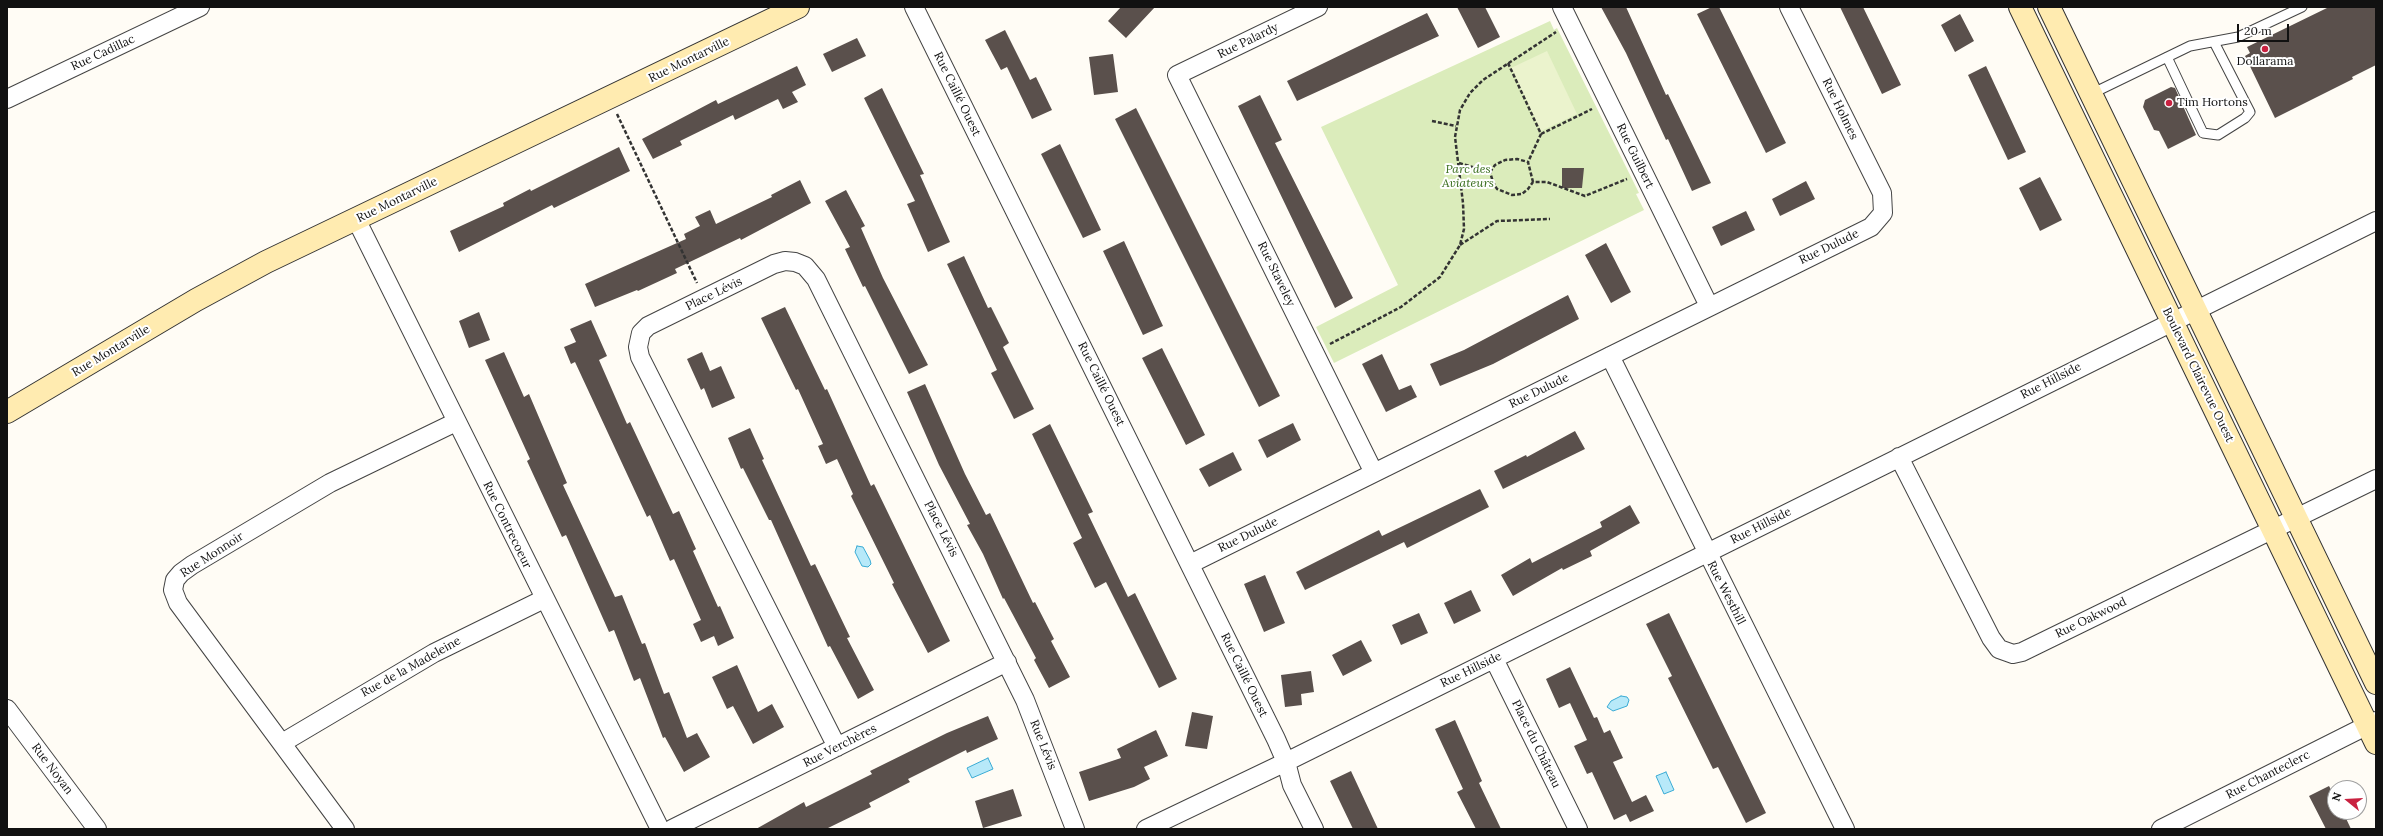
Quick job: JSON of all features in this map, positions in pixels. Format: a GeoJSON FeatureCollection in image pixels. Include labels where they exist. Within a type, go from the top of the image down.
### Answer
{"type":"FeatureCollection","features":[{"type":"Feature","properties":{"kind":"street","name":"Rue Cadillac"},"geometry":{"type":"LineString","coordinates":[[7,99],[200,7]]}},
{"type":"Feature","properties":{"kind":"street","name":"Rue Montarville"},"geometry":{"type":"LineString","coordinates":[[7,412],[216,289],[356,219],[798,7]]}},
{"type":"Feature","properties":{"kind":"street","name":"Rue Caillé Ouest"},"geometry":{"type":"LineString","coordinates":[[914,7],[1190,564],[1286,762],[1292,785],[1314,829]]}},
{"type":"Feature","properties":{"kind":"street","name":"Rue Palardy"},"geometry":{"type":"LineString","coordinates":[[1177,75],[1318,7]]}},
{"type":"Feature","properties":{"kind":"street","name":"Rue Guilbert"},"geometry":{"type":"LineString","coordinates":[[1562,7],[1709,306]]}},
{"type":"Feature","properties":{"kind":"street","name":"Rue Holmes"},"geometry":{"type":"LineString","coordinates":[[1789,7],[1882,193],[1883,213]]}},
{"type":"Feature","properties":{"kind":"street"},"geometry":{"type":"LineString","coordinates":[[2023,12],[2048,7],[2196,309],[2376,683]]}},
{"type":"Feature","properties":{"kind":"street","name":"Boulevard Clairevue Ouest"},"geometry":{"type":"LineString","coordinates":[[2023,12],[2272,529],[2373,730]]}},
{"type":"Feature","properties":{"kind":"street","name":"Rue Staveley"},"geometry":{"type":"LineString","coordinates":[[1177,75],[1315,351],[1374,473]]}},
{"type":"Feature","properties":{"kind":"street","name":"Rue Dulude"},"geometry":{"type":"LineString","coordinates":[[1190,564],[1871,227],[1883,213]]}},
{"type":"Feature","properties":{"kind":"street","name":"Rue Contrecoeur"},"geometry":{"type":"LineString","coordinates":[[356,219],[544,599],[660,829]]}},
{"type":"Feature","properties":{"kind":"street","name":"Rue Hillside"},"geometry":{"type":"LineString","coordinates":[[1146,829],[1286,762],[2376,221]]}},
{"type":"Feature","properties":{"kind":"street","name":"Place Lévis"},"geometry":{"type":"LineString","coordinates":[[837,747],[639,352],[639,338],[648,326],[704,298],[779,262],[790,261],[801,264],[813,274],[1007,662]]}},
{"type":"Feature","properties":{"kind":"street","name":"Rue Westhill"},"geometry":{"type":"LineString","coordinates":[[1610,356],[1706,553],[1845,829]]}},
{"type":"Feature","properties":{"kind":"street","name":"Rue Monnoir"},"geometry":{"type":"LineString","coordinates":[[345,829],[178,603],[173,590],[178,576],[192,565],[330,483],[456,422]]}},
{"type":"Feature","properties":{"kind":"street","name":"Rue Oakwood"},"geometry":{"type":"LineString","coordinates":[[1899,457],[1991,638],[1999,649],[2008,653],[2022,652],[2376,479]]}},
{"type":"Feature","properties":{"kind":"street","name":"Rue de la Madeleine"},"geometry":{"type":"LineString","coordinates":[[282,743],[434,653],[544,599]]}},
{"type":"Feature","properties":{"kind":"street","name":"Place du Château"},"geometry":{"type":"LineString","coordinates":[[1494,659],[1578,829]]}},
{"type":"Feature","properties":{"kind":"street","name":"Rue Verchères"},"geometry":{"type":"LineString","coordinates":[[672,829],[1007,662]]}},
{"type":"Feature","properties":{"kind":"street","name":"Rue Lévis"},"geometry":{"type":"LineString","coordinates":[[1007,662],[1046,748],[1075,829]]}},
{"type":"Feature","properties":{"kind":"street","name":"Rue Noyan"},"geometry":{"type":"LineString","coordinates":[[7,709],[97,829]]}},
{"type":"Feature","properties":{"kind":"street","name":"Rue Chanteclerc"},"geometry":{"type":"LineString","coordinates":[[2161,829],[2373,730]]}},
{"type":"Feature","properties":{"kind":"lane"},"geometry":{"type":"LineString","coordinates":[[2091,94],[2190,46],[2238,37],[2302,7]]}},
{"type":"Feature","properties":{"kind":"lane"},"geometry":{"type":"LineString","coordinates":[[2167,57],[2203,133],[2218,135],[2246,118],[2250,112],[2214,42]]}},
{"type":"Feature","properties":{"kind":"path"},"geometry":{"type":"LineString","coordinates":[[1315,351],[1402,307],[1440,277],[1460,245],[1464,229],[1459,163],[1456,151],[1456,126],[1460,110],[1470,93],[1483,80],[1570,24]]}},
{"type":"Feature","properties":{"kind":"path"},"geometry":{"type":"LineString","coordinates":[[1508,63],[1541,134]]}},
{"type":"Feature","properties":{"kind":"path"},"geometry":{"type":"LineString","coordinates":[[1534,182],[1528,162],[1541,134],[1608,101]]}},
{"type":"Feature","properties":{"kind":"path"},"geometry":{"type":"LineString","coordinates":[[616,113],[704,298]]}},
{"type":"Feature","properties":{"kind":"path"},"geometry":{"type":"LineString","coordinates":[[1432,121],[1456,126]]}},
{"type":"Feature","properties":{"kind":"path"},"geometry":{"type":"LineString","coordinates":[[1490,172],[1495,165],[1505,160],[1517,159],[1528,162]]}},
{"type":"Feature","properties":{"kind":"path"},"geometry":{"type":"LineString","coordinates":[[1459,163],[1490,172]]}},
{"type":"Feature","properties":{"kind":"path"},"geometry":{"type":"LineString","coordinates":[[1490,172],[1497,189],[1505,194],[1522,194],[1528,190],[1534,182]]}},
{"type":"Feature","properties":{"kind":"path"},"geometry":{"type":"LineString","coordinates":[[1534,182],[1547,182],[1585,196],[1643,173]]}},
{"type":"Feature","properties":{"kind":"path"},"geometry":{"type":"LineString","coordinates":[[1460,245],[1497,221],[1550,219]]}},
{"type":"Feature","properties":{"kind":"green space","name":"Parc des Aviateurs"},"geometry":{"type":"Polygon","coordinates":[[[1550,21],[1554,30],[1557,28],[1639,193],[1636,194],[1644,210],[1334,363],[1316,327],[1398,285],[1321,127],[1550,21]]]}},
{"type":"Feature","properties":{"kind":"green space"},"geometry":{"type":"Polygon","coordinates":[[[1547,51],[1577,114],[1541,131],[1511,68],[1547,51]]]}},
{"type":"Feature","properties":{"kind":"water"},"geometry":{"type":"Polygon","coordinates":[[[857,546],[863,547],[870,560],[871,564],[868,567],[862,566],[855,552],[857,546]]]}},
{"type":"Feature","properties":{"kind":"water"},"geometry":{"type":"Polygon","coordinates":[[[1621,696],[1627,697],[1629,700],[1627,706],[1613,711],[1607,707],[1611,701],[1621,696]]]}},
{"type":"Feature","properties":{"kind":"water"},"geometry":{"type":"Polygon","coordinates":[[[988,758],[993,769],[972,778],[967,768],[988,758]]]}},
{"type":"Feature","properties":{"kind":"water"},"geometry":{"type":"Polygon","coordinates":[[[1666,772],[1674,790],[1664,794],[1656,776],[1666,772]]]}},
{"type":"Feature","properties":{"kind":"building"},"geometry":{"type":"Polygon","coordinates":[[[1121,7],[1155,7],[1126,38],[1108,21],[1121,7]]]}},
{"type":"Feature","properties":{"kind":"building"},"geometry":{"type":"Polygon","coordinates":[[[1457,7],[1485,7],[1500,37],[1478,48],[1457,7]]]}},
{"type":"Feature","properties":{"kind":"building"},"geometry":{"type":"Polygon","coordinates":[[[1601,7],[1626,7],[1666,95],[1668,94],[1711,183],[1692,191],[1668,139],[1666,140],[1626,53],[1601,7]]]}},
{"type":"Feature","properties":{"kind":"building"},"geometry":{"type":"Polygon","coordinates":[[[1712,7],[1719,7],[1786,143],[1766,153],[1697,14],[1712,7]]]}},
{"type":"Feature","properties":{"kind":"building"},"geometry":{"type":"Polygon","coordinates":[[[1840,7],[1863,7],[1901,85],[1882,94],[1840,7]]]}},
{"type":"Feature","properties":{"kind":"building"},"geometry":{"type":"Polygon","coordinates":[[[2329,7],[2376,7],[2376,65],[2352,77],[2353,79],[2275,118],[2245,56],[2250,53],[2247,47],[2329,7]]]}},
{"type":"Feature","properties":{"kind":"building"},"geometry":{"type":"Polygon","coordinates":[[[1427,13],[1439,36],[1297,101],[1287,81],[1427,13]]]}},
{"type":"Feature","properties":{"kind":"building"},"geometry":{"type":"Polygon","coordinates":[[[1960,14],[1974,41],[1955,52],[1941,25],[1960,14]]]}},
{"type":"Feature","properties":{"kind":"building"},"geometry":{"type":"Polygon","coordinates":[[[1005,30],[1030,80],[1036,77],[1052,110],[1032,119],[1007,67],[1001,70],[985,40],[1005,30]]]}},
{"type":"Feature","properties":{"kind":"building"},"geometry":{"type":"Polygon","coordinates":[[[857,38],[866,56],[832,72],[823,54],[857,38]]]}},
{"type":"Feature","properties":{"kind":"building"},"geometry":{"type":"Polygon","coordinates":[[[1113,54],[1118,92],[1094,95],[1089,57],[1113,54]]]}},
{"type":"Feature","properties":{"kind":"building"},"geometry":{"type":"Polygon","coordinates":[[[797,66],[806,85],[792,92],[798,102],[783,109],[778,99],[735,120],[733,115],[680,141],[682,145],[653,159],[642,139],[716,100],[718,104],[797,66]]]}},
{"type":"Feature","properties":{"kind":"building"},"geometry":{"type":"Polygon","coordinates":[[[1986,66],[2026,152],[2008,160],[1968,75],[1986,66]]]}},
{"type":"Feature","properties":{"kind":"building"},"geometry":{"type":"Polygon","coordinates":[[[2171,87],[2175,88],[2196,135],[2168,149],[2159,131],[2154,130],[2143,107],[2145,100],[2171,87]]]}},
{"type":"Feature","properties":{"kind":"building"},"geometry":{"type":"Polygon","coordinates":[[[882,88],[924,174],[920,175],[950,242],[928,252],[907,204],[915,201],[864,98],[882,88]]]}},
{"type":"Feature","properties":{"kind":"building"},"geometry":{"type":"Polygon","coordinates":[[[1260,95],[1282,140],[1275,143],[1353,298],[1335,308],[1238,106],[1260,95]]]}},
{"type":"Feature","properties":{"kind":"building"},"geometry":{"type":"Polygon","coordinates":[[[1136,108],[1280,396],[1259,407],[1115,119],[1136,108]]]}},
{"type":"Feature","properties":{"kind":"building"},"geometry":{"type":"Polygon","coordinates":[[[1060,144],[1101,230],[1083,238],[1041,154],[1060,144]]]}},
{"type":"Feature","properties":{"kind":"building"},"geometry":{"type":"Polygon","coordinates":[[[619,147],[630,171],[554,208],[552,205],[459,252],[450,231],[504,206],[503,203],[530,189],[531,191],[619,147]]]}},
{"type":"Feature","properties":{"kind":"building"},"geometry":{"type":"Polygon","coordinates":[[[1562,168],[1584,168],[1582,188],[1562,188],[1562,168]]]}},
{"type":"Feature","properties":{"kind":"building"},"geometry":{"type":"Polygon","coordinates":[[[2040,177],[2062,220],[2040,231],[2019,188],[2040,177]]]}},
{"type":"Feature","properties":{"kind":"building"},"geometry":{"type":"Polygon","coordinates":[[[800,180],[811,203],[741,240],[740,238],[675,269],[677,273],[638,291],[637,290],[595,307],[585,284],[686,239],[684,234],[700,226],[695,217],[710,210],[716,224],[772,197],[771,195],[800,180]]]}},
{"type":"Feature","properties":{"kind":"building"},"geometry":{"type":"Polygon","coordinates":[[[1806,181],[1815,199],[1780,216],[1772,199],[1806,181]]]}},
{"type":"Feature","properties":{"kind":"building"},"geometry":{"type":"Polygon","coordinates":[[[846,190],[865,226],[861,228],[883,278],[928,365],[909,374],[865,286],[863,287],[845,249],[850,247],[825,201],[846,190]]]}},
{"type":"Feature","properties":{"kind":"building"},"geometry":{"type":"Polygon","coordinates":[[[1746,211],[1755,230],[1721,246],[1712,227],[1746,211]]]}},
{"type":"Feature","properties":{"kind":"building"},"geometry":{"type":"Polygon","coordinates":[[[1124,241],[1163,326],[1143,335],[1103,251],[1124,241]]]}},
{"type":"Feature","properties":{"kind":"building"},"geometry":{"type":"Polygon","coordinates":[[[1606,243],[1631,292],[1611,303],[1585,255],[1606,243]]]}},
{"type":"Feature","properties":{"kind":"building"},"geometry":{"type":"Polygon","coordinates":[[[964,256],[988,308],[991,307],[1009,343],[1003,347],[1034,409],[1014,419],[991,373],[997,370],[947,264],[964,256]]]}},
{"type":"Feature","properties":{"kind":"building"},"geometry":{"type":"Polygon","coordinates":[[[1568,295],[1579,319],[1493,364],[1440,386],[1430,364],[1464,350],[1568,295]]]}},
{"type":"Feature","properties":{"kind":"building"},"geometry":{"type":"Polygon","coordinates":[[[785,307],[825,390],[827,389],[871,486],[874,484],[950,641],[928,653],[892,584],[894,583],[851,496],[853,494],[837,459],[826,464],[818,446],[823,444],[798,389],[796,390],[761,318],[785,307]]]}},
{"type":"Feature","properties":{"kind":"building"},"geometry":{"type":"Polygon","coordinates":[[[479,312],[490,340],[469,348],[459,321],[479,312]]]}},
{"type":"Feature","properties":{"kind":"building"},"geometry":{"type":"Polygon","coordinates":[[[591,320],[607,356],[599,360],[627,424],[630,422],[673,514],[679,511],[696,549],[693,551],[718,607],[720,606],[734,638],[718,646],[714,636],[701,642],[693,624],[701,620],[674,559],[670,561],[650,515],[647,517],[575,362],[571,364],[564,347],[576,342],[570,329],[591,320]]]}},
{"type":"Feature","properties":{"kind":"building"},"geometry":{"type":"Polygon","coordinates":[[[1162,348],[1205,435],[1186,445],[1142,358],[1162,348]]]}},
{"type":"Feature","properties":{"kind":"building"},"geometry":{"type":"Polygon","coordinates":[[[504,352],[524,397],[529,394],[567,483],[563,485],[615,597],[622,595],[642,644],[645,643],[664,694],[669,692],[687,738],[697,733],[710,757],[684,772],[665,737],[663,738],[640,678],[634,681],[614,630],[609,632],[566,535],[562,537],[527,461],[530,459],[485,360],[504,352]]]}},
{"type":"Feature","properties":{"kind":"building"},"geometry":{"type":"Polygon","coordinates":[[[702,352],[710,371],[721,366],[735,398],[712,408],[704,388],[701,390],[687,359],[702,352]]]}},
{"type":"Feature","properties":{"kind":"building"},"geometry":{"type":"Polygon","coordinates":[[[1382,354],[1399,390],[1411,385],[1417,397],[1386,412],[1362,364],[1382,354]]]}},
{"type":"Feature","properties":{"kind":"building"},"geometry":{"type":"Polygon","coordinates":[[[925,384],[965,474],[986,515],[990,513],[1033,603],[1035,602],[1054,639],[1051,641],[1070,677],[1049,688],[1034,660],[1036,658],[1004,598],[1003,599],[983,554],[967,525],[970,524],[939,465],[907,392],[925,384]]]}},
{"type":"Feature","properties":{"kind":"building"},"geometry":{"type":"Polygon","coordinates":[[[1293,423],[1301,440],[1267,458],[1258,440],[1293,423]]]}},
{"type":"Feature","properties":{"kind":"building"},"geometry":{"type":"Polygon","coordinates":[[[1050,424],[1093,512],[1088,514],[1128,597],[1135,593],[1177,679],[1159,688],[1106,582],[1095,588],[1073,543],[1082,538],[1032,434],[1050,424]]]}},
{"type":"Feature","properties":{"kind":"building"},"geometry":{"type":"Polygon","coordinates":[[[750,428],[764,459],[762,460],[811,566],[815,564],[850,637],[847,638],[874,690],[858,699],[830,646],[828,647],[771,520],[769,520],[743,468],[741,469],[728,438],[750,428]]]}},
{"type":"Feature","properties":{"kind":"building"},"geometry":{"type":"Polygon","coordinates":[[[1575,431],[1585,449],[1503,489],[1494,471],[1526,455],[1527,457],[1575,431]]]}},
{"type":"Feature","properties":{"kind":"building"},"geometry":{"type":"Polygon","coordinates":[[[1233,452],[1242,470],[1209,487],[1199,469],[1233,452]]]}},
{"type":"Feature","properties":{"kind":"building"},"geometry":{"type":"Polygon","coordinates":[[[1480,489],[1489,507],[1407,548],[1404,542],[1305,590],[1296,572],[1379,530],[1382,536],[1480,489]]]}},
{"type":"Feature","properties":{"kind":"building"},"geometry":{"type":"Polygon","coordinates":[[[1630,505],[1640,523],[1590,551],[1592,556],[1563,570],[1562,568],[1513,596],[1501,575],[1530,558],[1532,563],[1602,527],[1600,522],[1630,505]]]}},
{"type":"Feature","properties":{"kind":"building"},"geometry":{"type":"Polygon","coordinates":[[[1265,575],[1285,623],[1264,632],[1244,584],[1265,575]]]}},
{"type":"Feature","properties":{"kind":"building"},"geometry":{"type":"Polygon","coordinates":[[[1471,590],[1481,611],[1454,624],[1444,603],[1471,590]]]}},
{"type":"Feature","properties":{"kind":"building"},"geometry":{"type":"Polygon","coordinates":[[[1419,613],[1428,633],[1401,645],[1392,625],[1419,613]]]}},
{"type":"Feature","properties":{"kind":"building"},"geometry":{"type":"Polygon","coordinates":[[[1669,613],[1766,813],[1746,823],[1718,767],[1713,769],[1668,678],[1672,676],[1646,624],[1669,613]]]}},
{"type":"Feature","properties":{"kind":"building"},"geometry":{"type":"Polygon","coordinates":[[[1361,640],[1372,661],[1343,676],[1332,655],[1361,640]]]}},
{"type":"Feature","properties":{"kind":"building"},"geometry":{"type":"Polygon","coordinates":[[[737,665],[758,712],[772,704],[784,727],[753,744],[733,706],[727,709],[712,677],[737,665]]]}},
{"type":"Feature","properties":{"kind":"building"},"geometry":{"type":"Polygon","coordinates":[[[1570,667],[1594,718],[1597,717],[1604,733],[1610,730],[1623,758],[1613,762],[1632,802],[1646,795],[1654,811],[1630,822],[1626,814],[1614,820],[1592,772],[1587,774],[1574,746],[1587,740],[1570,703],[1559,708],[1546,679],[1570,667]]]}},
{"type":"Feature","properties":{"kind":"building"},"geometry":{"type":"Polygon","coordinates":[[[1311,671],[1314,692],[1301,694],[1302,705],[1285,707],[1281,675],[1311,671]]]}},
{"type":"Feature","properties":{"kind":"building"},"geometry":{"type":"Polygon","coordinates":[[[1192,712],[1213,716],[1207,749],[1185,746],[1192,712]]]}},
{"type":"Feature","properties":{"kind":"building"},"geometry":{"type":"Polygon","coordinates":[[[988,716],[998,739],[967,753],[966,750],[908,779],[910,782],[869,803],[871,807],[826,829],[756,829],[804,802],[806,807],[872,774],[870,771],[947,733],[988,716]]]}},
{"type":"Feature","properties":{"kind":"building"},"geometry":{"type":"Polygon","coordinates":[[[1455,720],[1482,781],[1479,783],[1501,829],[1476,829],[1457,792],[1463,789],[1435,729],[1455,720]]]}},
{"type":"Feature","properties":{"kind":"building"},"geometry":{"type":"Polygon","coordinates":[[[1156,730],[1168,756],[1144,767],[1150,779],[1134,787],[1089,801],[1079,772],[1121,758],[1117,749],[1156,730]]]}},
{"type":"Feature","properties":{"kind":"building"},"geometry":{"type":"Polygon","coordinates":[[[1351,771],[1378,829],[1353,829],[1330,781],[1351,771]]]}},
{"type":"Feature","properties":{"kind":"building"},"geometry":{"type":"Polygon","coordinates":[[[2327,787],[2327,820],[2347,820],[2351,829],[2326,829],[2309,796],[2327,787]]]}},
{"type":"Feature","properties":{"kind":"building"},"geometry":{"type":"Polygon","coordinates":[[[1013,789],[1022,816],[983,828],[975,801],[1013,789]]]}},
{"type":"Feature","properties":{"kind":"place","name":"Dollarama"},"geometry":{"type":"Point","coordinates":[2265,49]}},
{"type":"Feature","properties":{"kind":"place","name":"Tim Hortons"},"geometry":{"type":"Point","coordinates":[2169,103]}}]}
